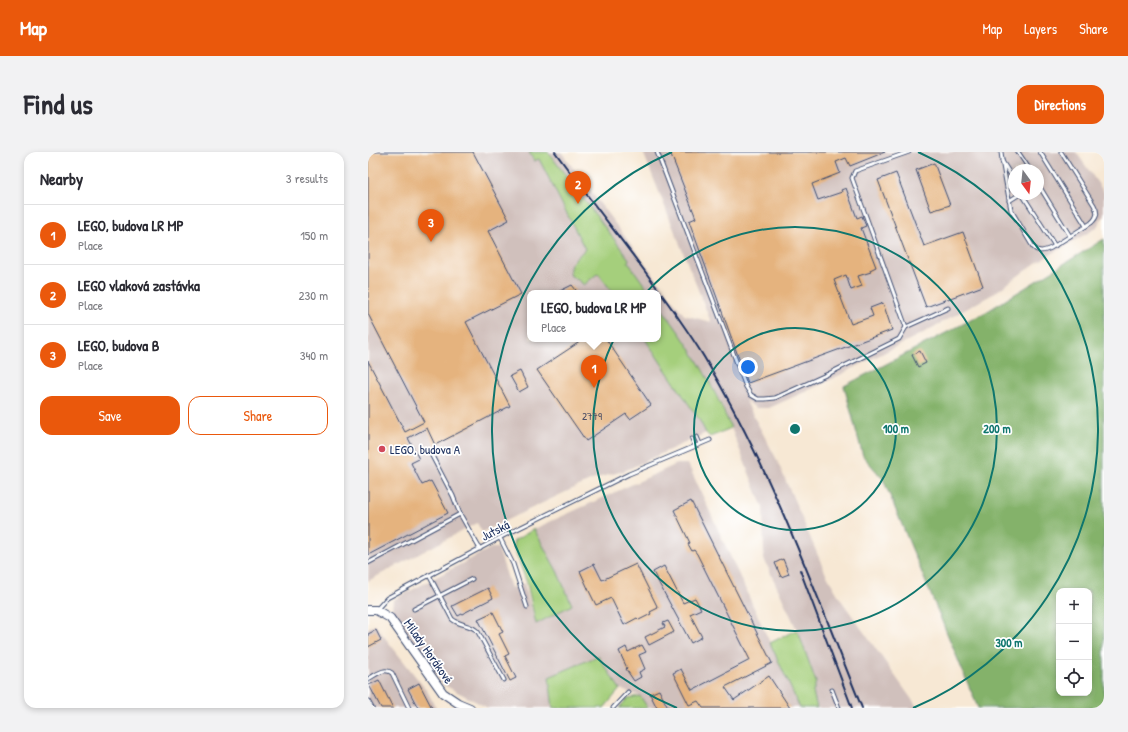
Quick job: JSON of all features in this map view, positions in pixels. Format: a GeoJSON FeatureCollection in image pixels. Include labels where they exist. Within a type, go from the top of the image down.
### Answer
{"type":"FeatureCollection","features":[{"type":"Feature","properties":{"kind":"street","name":"Milady Horákové"},"geometry":{"type":"LineString","coordinates":[[370,609],[390,618],[394,622],[442,693],[458,703],[470,708]]}},
{"type":"Feature","properties":{"kind":"lane"},"geometry":{"type":"LineString","coordinates":[[656,152],[746,387],[751,395],[758,399],[770,398],[802,386],[899,339],[906,327],[948,308]]}},
{"type":"Feature","properties":{"kind":"lane"},"geometry":{"type":"LineString","coordinates":[[906,327],[852,178],[855,171],[909,152]]}},
{"type":"Feature","properties":{"kind":"lane"},"geometry":{"type":"LineString","coordinates":[[1001,152],[1011,210],[1033,248],[1037,251],[1044,251],[1055,246],[1095,219],[1097,210],[1062,152]]}},
{"type":"Feature","properties":{"kind":"lane"},"geometry":{"type":"LineString","coordinates":[[1018,152],[1026,164]]}},
{"type":"Feature","properties":{"kind":"lane"},"geometry":{"type":"LineString","coordinates":[[1040,152],[1086,226]]}},
{"type":"Feature","properties":{"kind":"lane"},"geometry":{"type":"LineString","coordinates":[[1002,160],[1008,170]]}},
{"type":"Feature","properties":{"kind":"lane"},"geometry":{"type":"LineString","coordinates":[[1044,194],[1070,236]]}},
{"type":"Feature","properties":{"kind":"lane"},"geometry":{"type":"LineString","coordinates":[[1025,200],[1055,246]]}},
{"type":"Feature","properties":{"kind":"lane"},"geometry":{"type":"LineString","coordinates":[[697,437],[700,444]]}},
{"type":"Feature","properties":{"kind":"lane"},"geometry":{"type":"LineString","coordinates":[[692,439],[695,446]]}},
{"type":"Feature","properties":{"kind":"lane","name":"Jutská"},"geometry":{"type":"LineString","coordinates":[[370,609],[429,575],[630,471],[710,440]]}},
{"type":"Feature","properties":{"kind":"lane"},"geometry":{"type":"LineString","coordinates":[[432,456],[453,496],[460,514],[480,549]]}},
{"type":"Feature","properties":{"kind":"lane"},"geometry":{"type":"LineString","coordinates":[[368,563],[460,514]]}},
{"type":"Feature","properties":{"kind":"lane"},"geometry":{"type":"LineString","coordinates":[[500,538],[513,564],[527,607]]}},
{"type":"Feature","properties":{"kind":"lane"},"geometry":{"type":"LineString","coordinates":[[429,575],[455,622],[472,627],[478,632],[504,680]]}},
{"type":"Feature","properties":{"kind":"lane"},"geometry":{"type":"LineString","coordinates":[[414,609],[472,579]]}},
{"type":"Feature","properties":{"kind":"lane"},"geometry":{"type":"LineString","coordinates":[[368,679],[388,670],[392,673],[409,708]]}},
{"type":"Feature","properties":{"kind":"lane"},"geometry":{"type":"LineString","coordinates":[[832,690],[839,708]]}},
{"type":"Feature","properties":{"kind":"lane"},"geometry":{"type":"LineString","coordinates":[[613,708],[628,692]]}},
{"type":"Feature","properties":{"kind":"lane"},"geometry":{"type":"LineString","coordinates":[[368,701],[372,708]]}},
{"type":"Feature","properties":{"kind":"shaded area"},"geometry":{"type":"Polygon","coordinates":[[[368,152],[561,152],[684,315],[711,322],[643,152],[1076,152],[1104,192],[1104,215],[1096,228],[1036,263],[993,294],[923,333],[822,384],[769,408],[756,408],[745,400],[776,458],[826,574],[841,600],[918,708],[817,708],[813,692],[816,682],[799,634],[764,559],[763,508],[720,401],[687,343],[661,308],[661,290],[648,290],[610,234],[584,257],[611,290],[527,290],[527,342],[648,342],[700,421],[706,433],[624,471],[597,478],[574,488],[482,532],[477,523],[368,581],[368,152]]]}},
{"type":"Feature","properties":{"kind":"shaded area"},"geometry":{"type":"Polygon","coordinates":[[[677,464],[688,464],[800,708],[648,708],[640,696],[620,689],[598,656],[549,677],[553,708],[488,708],[444,685],[392,610],[393,600],[491,548],[498,548],[511,588],[524,583],[536,624],[572,605],[557,571],[534,529],[677,464]]]}},
{"type":"Feature","properties":{"kind":"shaded area"},"geometry":{"type":"Polygon","coordinates":[[[375,625],[427,691],[436,708],[368,708],[368,628],[375,625]]]}},
{"type":"Feature","properties":{"kind":"green space"},"geometry":{"type":"Polygon","coordinates":[[[529,152],[548,152],[629,259],[628,262],[648,290],[611,290],[598,273],[584,285],[571,276],[571,264],[585,249],[539,159],[534,161],[529,152]]]}},
{"type":"Feature","properties":{"kind":"green space"},"geometry":{"type":"Polygon","coordinates":[[[1104,239],[1104,708],[978,708],[883,479],[863,456],[844,386],[986,312],[1104,239]]]}},
{"type":"Feature","properties":{"kind":"green space"},"geometry":{"type":"Polygon","coordinates":[[[661,308],[687,344],[699,364],[731,428],[710,437],[706,433],[700,421],[647,342],[661,342],[661,308]]]}},
{"type":"Feature","properties":{"kind":"green space"},"geometry":{"type":"Polygon","coordinates":[[[534,529],[557,571],[572,605],[536,624],[527,583],[513,545],[514,541],[534,529]]]}},
{"type":"Feature","properties":{"kind":"green space"},"geometry":{"type":"Polygon","coordinates":[[[796,630],[799,634],[816,682],[813,692],[817,708],[800,708],[770,643],[796,630]]]}},
{"type":"Feature","properties":{"kind":"green space"},"geometry":{"type":"Polygon","coordinates":[[[598,656],[620,689],[604,708],[553,708],[549,677],[598,656]]]}},
{"type":"Feature","properties":{"kind":"green space"},"geometry":{"type":"Polygon","coordinates":[[[640,696],[648,708],[619,708],[628,698],[640,696]]]}},
{"type":"Feature","properties":{"kind":"building"},"geometry":{"type":"Polygon","coordinates":[[[368,152],[473,152],[509,220],[488,231],[521,294],[466,322],[510,406],[435,445],[427,428],[408,438],[419,459],[411,463],[422,485],[431,481],[448,513],[368,555],[368,361],[405,432],[424,422],[368,314],[368,152]]]}},
{"type":"Feature","properties":{"kind":"building"},"geometry":{"type":"Polygon","coordinates":[[[670,152],[885,152],[850,166],[846,158],[836,162],[840,173],[812,184],[818,200],[842,192],[841,190],[846,188],[857,218],[862,216],[866,226],[861,228],[876,267],[870,270],[871,272],[858,276],[862,286],[851,290],[846,275],[834,280],[851,324],[873,316],[870,308],[883,303],[892,330],[748,383],[689,221],[696,218],[670,152]]]}},
{"type":"Feature","properties":{"kind":"building"},"geometry":{"type":"Polygon","coordinates":[[[934,163],[950,205],[931,211],[916,170],[934,163]]]}},
{"type":"Feature","properties":{"kind":"building"},"geometry":{"type":"Polygon","coordinates":[[[896,173],[924,246],[963,232],[983,286],[926,307],[878,180],[896,173]]]}},
{"type":"Feature","properties":{"kind":"building"},"geometry":{"type":"Polygon","coordinates":[[[572,285],[576,290],[562,290],[572,285]]]}},
{"type":"Feature","properties":{"kind":"building"},"geometry":{"type":"Polygon","coordinates":[[[608,342],[651,405],[630,419],[626,414],[586,441],[537,370],[578,343],[608,342]]]}},
{"type":"Feature","properties":{"kind":"building"},"geometry":{"type":"Polygon","coordinates":[[[920,351],[926,363],[918,367],[912,355],[920,351]]]}},
{"type":"Feature","properties":{"kind":"building"},"geometry":{"type":"Polygon","coordinates":[[[520,371],[528,387],[519,392],[510,376],[520,371]]]}},
{"type":"Feature","properties":{"kind":"building"},"geometry":{"type":"Polygon","coordinates":[[[691,501],[772,663],[725,687],[734,700],[769,676],[790,708],[703,708],[698,701],[689,705],[673,673],[681,669],[692,690],[750,660],[697,554],[694,550],[692,551],[688,544],[690,543],[674,510],[691,501]]]}},
{"type":"Feature","properties":{"kind":"building"},"geometry":{"type":"Polygon","coordinates":[[[783,559],[789,574],[781,577],[775,563],[783,559]]]}},
{"type":"Feature","properties":{"kind":"building"},"geometry":{"type":"Polygon","coordinates":[[[594,564],[602,580],[636,564],[658,608],[650,612],[651,614],[639,620],[637,618],[624,625],[611,598],[596,605],[590,593],[580,571],[594,564]]]}},
{"type":"Feature","properties":{"kind":"building"},"geometry":{"type":"Polygon","coordinates":[[[664,566],[683,603],[695,598],[701,609],[690,614],[702,637],[691,643],[653,572],[664,566]]]}},
{"type":"Feature","properties":{"kind":"building"},"geometry":{"type":"Polygon","coordinates":[[[488,588],[493,598],[458,616],[452,606],[488,588]]]}},
{"type":"Feature","properties":{"kind":"building"},"geometry":{"type":"Polygon","coordinates":[[[493,612],[503,632],[499,634],[509,654],[505,656],[516,678],[510,681],[478,619],[493,612]]]}},
{"type":"Feature","properties":{"kind":"building"},"geometry":{"type":"Polygon","coordinates":[[[668,621],[674,632],[649,645],[645,637],[665,627],[663,623],[668,621]]]}},
{"type":"Feature","properties":{"kind":"building"},"geometry":{"type":"Polygon","coordinates":[[[376,630],[381,640],[368,647],[368,634],[376,630]]]}},
{"type":"Feature","properties":{"kind":"building"},"geometry":{"type":"Polygon","coordinates":[[[642,645],[646,652],[639,655],[645,669],[639,672],[641,677],[634,681],[626,669],[627,668],[619,651],[626,647],[628,652],[642,645]]]}},
{"type":"Feature","properties":{"kind":"building"},"geometry":{"type":"Polygon","coordinates":[[[379,680],[393,708],[381,708],[369,685],[379,680]]]}},
{"type":"Feature","properties":{"kind":"building"},"geometry":{"type":"Polygon","coordinates":[[[419,683],[432,708],[418,708],[408,689],[419,683]]]}},
{"type":"Feature","properties":{"kind":"building"},"geometry":{"type":"Polygon","coordinates":[[[659,690],[668,708],[657,708],[650,694],[659,690]]]}},
{"type":"Feature","properties":{"kind":"railway"},"geometry":{"type":"LineString","coordinates":[[555,152],[658,290]]}},
{"type":"Feature","properties":{"kind":"railway"},"geometry":{"type":"LineString","coordinates":[[661,294],[704,357],[750,442],[790,529],[862,708]]}},
{"type":"Feature","properties":{"kind":"railway"},"geometry":{"type":"LineString","coordinates":[[800,570],[852,708]]}},
{"type":"Feature","properties":{"kind":"place","name":"LEGO vlaková zastávka"},"geometry":{"type":"Point","coordinates":[578,204]}},
{"type":"Feature","properties":{"kind":"place","name":"LEGO, budova B"},"geometry":{"type":"Point","coordinates":[431,242]}},
{"type":"Feature","properties":{"kind":"place","name":"LEGO, budova LR MP"},"geometry":{"type":"Point","coordinates":[594,388]}},
{"type":"Feature","properties":{"kind":"place","name":"LEGO, budova A"},"geometry":{"type":"Point","coordinates":[382,449]}}]}
